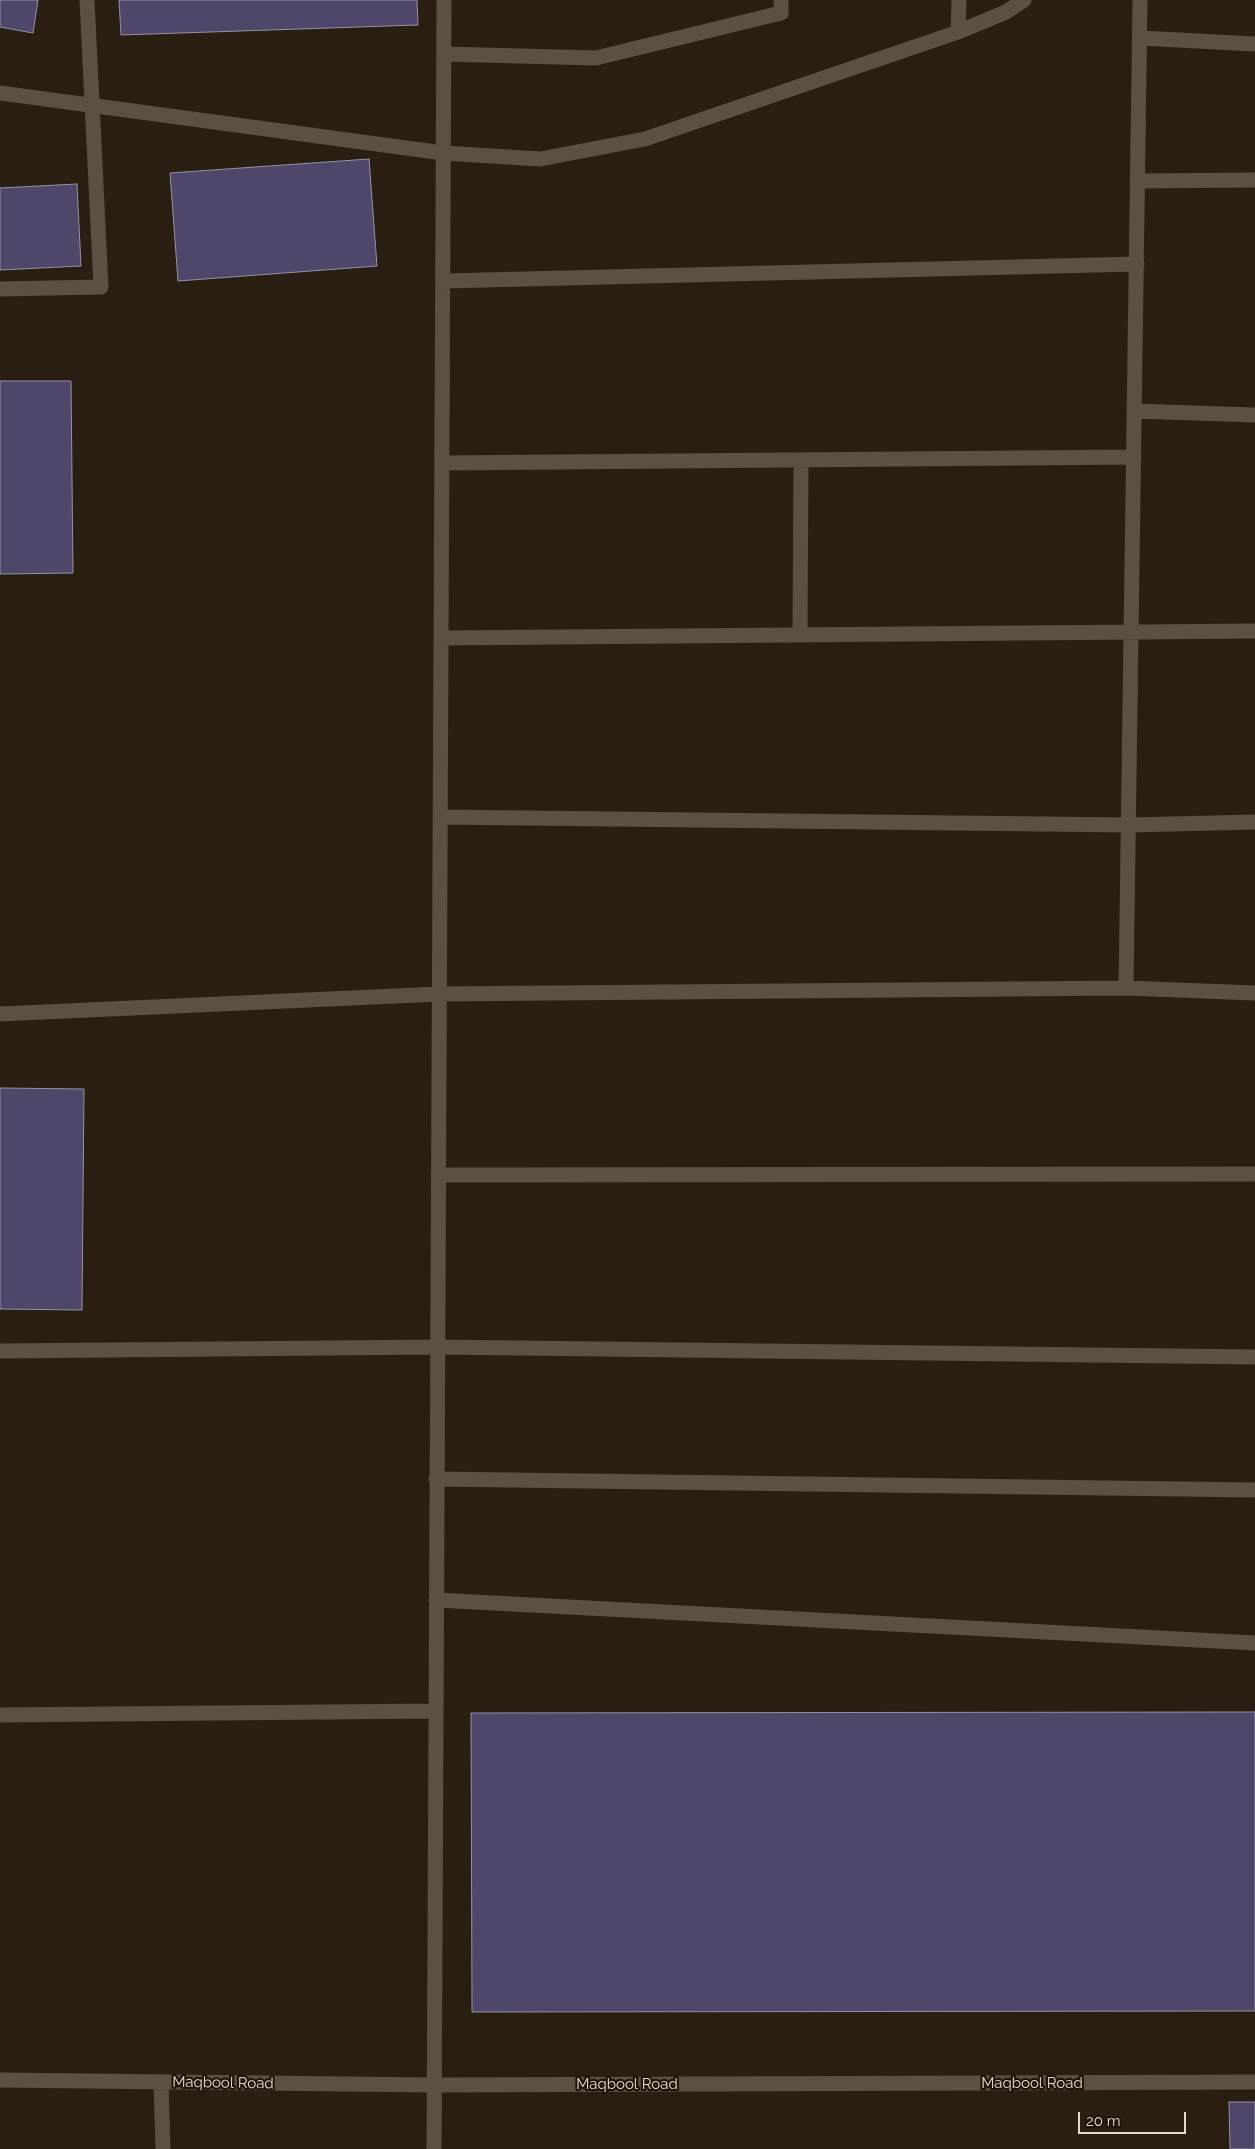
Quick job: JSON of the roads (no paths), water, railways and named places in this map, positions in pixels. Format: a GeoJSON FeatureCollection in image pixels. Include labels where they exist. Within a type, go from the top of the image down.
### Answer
{"type":"FeatureCollection","features":[{"type":"Feature","properties":{"kind":"street"},"geometry":{"type":"LineString","coordinates":[[0,289],[101,287],[87,0]]}},
{"type":"Feature","properties":{"kind":"street"},"geometry":{"type":"LineString","coordinates":[[434,2149],[444,0]]}},
{"type":"Feature","properties":{"kind":"street"},"geometry":{"type":"LineString","coordinates":[[444,54],[596,58],[781,13],[781,0]]}},
{"type":"Feature","properties":{"kind":"street"},"geometry":{"type":"LineString","coordinates":[[958,32],[959,0]]}},
{"type":"Feature","properties":{"kind":"street"},"geometry":{"type":"LineString","coordinates":[[0,92],[443,153],[540,159],[645,139],[958,32],[1006,12],[1024,0]]}},
{"type":"Feature","properties":{"kind":"street"},"geometry":{"type":"LineString","coordinates":[[1126,988],[1140,0]]}},
{"type":"Feature","properties":{"kind":"street"},"geometry":{"type":"LineString","coordinates":[[1140,38],[1255,44]]}},
{"type":"Feature","properties":{"kind":"street"},"geometry":{"type":"LineString","coordinates":[[1138,181],[1255,180]]}},
{"type":"Feature","properties":{"kind":"street"},"geometry":{"type":"LineString","coordinates":[[443,281],[1137,264]]}},
{"type":"Feature","properties":{"kind":"street"},"geometry":{"type":"LineString","coordinates":[[1134,411],[1255,415]]}},
{"type":"Feature","properties":{"kind":"street"},"geometry":{"type":"LineString","coordinates":[[442,464],[1134,457]]}},
{"type":"Feature","properties":{"kind":"street"},"geometry":{"type":"LineString","coordinates":[[800,634],[801,461]]}},
{"type":"Feature","properties":{"kind":"street"},"geometry":{"type":"LineString","coordinates":[[441,638],[1255,631]]}},
{"type":"Feature","properties":{"kind":"street"},"geometry":{"type":"LineString","coordinates":[[440,817],[1129,824],[1255,822]]}},
{"type":"Feature","properties":{"kind":"street"},"geometry":{"type":"LineString","coordinates":[[0,1014],[439,994],[1126,988],[1255,993]]}},
{"type":"Feature","properties":{"kind":"street"},"geometry":{"type":"LineString","coordinates":[[438,1175],[1255,1174]]}},
{"type":"Feature","properties":{"kind":"street"},"geometry":{"type":"LineString","coordinates":[[0,1351],[437,1347],[1255,1358]]}},
{"type":"Feature","properties":{"kind":"street"},"geometry":{"type":"LineString","coordinates":[[436,1480],[1255,1490]]}},
{"type":"Feature","properties":{"kind":"street"},"geometry":{"type":"LineString","coordinates":[[436,1600],[1255,1643]]}},
{"type":"Feature","properties":{"kind":"street"},"geometry":{"type":"LineString","coordinates":[[0,1715],[435,1711]]}},
{"type":"Feature","properties":{"kind":"street","name":"Maqbool Road"},"geometry":{"type":"LineString","coordinates":[[0,2080],[433,2085],[1255,2082]]}},
{"type":"Feature","properties":{"kind":"street"},"geometry":{"type":"LineString","coordinates":[[161,2082],[163,2149]]}}]}
